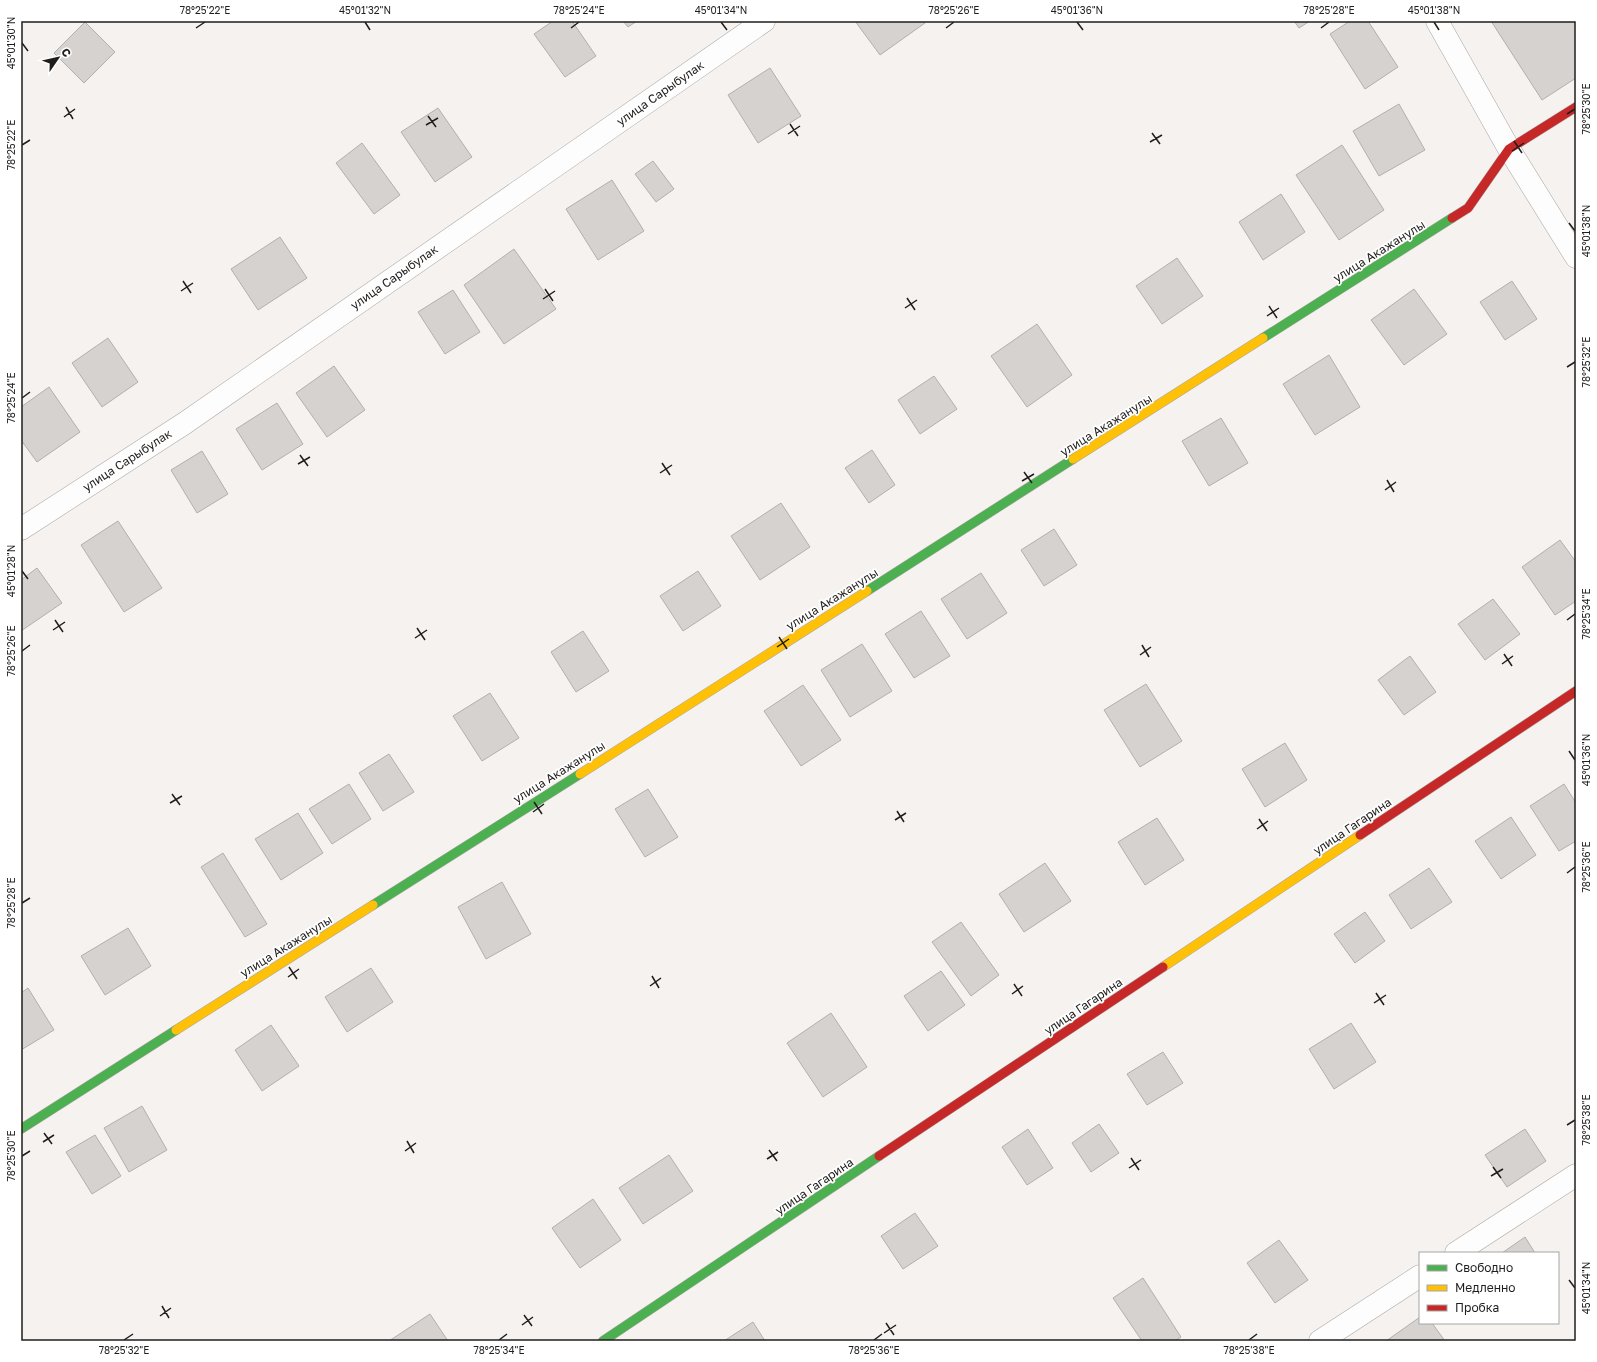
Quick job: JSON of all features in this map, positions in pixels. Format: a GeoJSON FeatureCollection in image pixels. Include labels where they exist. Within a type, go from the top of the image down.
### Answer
{"type":"FeatureCollection","features":[{"type":"Feature","properties":{"kind":"street","name":"улица Сарыбулак"},"geometry":{"type":"LineString","coordinates":[[21,529],[191,418],[764,21]]}},
{"type":"Feature","properties":{"kind":"street"},"geometry":{"type":"LineString","coordinates":[[1437,21],[1509,149],[1576,257]]}},
{"type":"Feature","properties":{"kind":"street","name":"улица Акажанулы"},"geometry":{"type":"LineString","coordinates":[[21,1129],[1468,208],[1509,149],[1576,107]]}},
{"type":"Feature","properties":{"kind":"street","name":"улица Гагарина"},"geometry":{"type":"LineString","coordinates":[[603,1341],[1576,691]]}},
{"type":"Feature","properties":{"kind":"street"},"geometry":{"type":"LineString","coordinates":[[1458,1252],[1576,1175]]}},
{"type":"Feature","properties":{"kind":"street"},"geometry":{"type":"LineString","coordinates":[[1320,1341],[1419,1277]]}},
{"type":"Feature","properties":{"kind":"building"},"geometry":{"type":"Polygon","coordinates":[[[553,21],[572,21],[596,56],[565,77],[534,34],[553,21]]]}},
{"type":"Feature","properties":{"kind":"building"},"geometry":{"type":"Polygon","coordinates":[[[623,21],[637,21],[628,27],[623,21]]]}},
{"type":"Feature","properties":{"kind":"building"},"geometry":{"type":"Polygon","coordinates":[[[855,21],[924,21],[925,23],[880,55],[855,21]]]}},
{"type":"Feature","properties":{"kind":"building"},"geometry":{"type":"Polygon","coordinates":[[[1294,21],[1310,21],[1299,28],[1294,21]]]}},
{"type":"Feature","properties":{"kind":"building"},"geometry":{"type":"Polygon","coordinates":[[[1350,21],[1368,21],[1398,67],[1365,89],[1330,34],[1350,21]]]}},
{"type":"Feature","properties":{"kind":"building"},"geometry":{"type":"Polygon","coordinates":[[[1491,21],[1576,21],[1576,78],[1542,100],[1491,21]]]}},
{"type":"Feature","properties":{"kind":"building"},"geometry":{"type":"Polygon","coordinates":[[[85,22],[115,52],[84,83],[54,53],[85,22]]]}},
{"type":"Feature","properties":{"kind":"building"},"geometry":{"type":"Polygon","coordinates":[[[770,68],[801,116],[758,143],[728,95],[770,68]]]}},
{"type":"Feature","properties":{"kind":"building"},"geometry":{"type":"Polygon","coordinates":[[[1399,104],[1425,150],[1379,176],[1353,131],[1399,104]]]}},
{"type":"Feature","properties":{"kind":"building"},"geometry":{"type":"Polygon","coordinates":[[[438,108],[472,157],[435,182],[401,132],[438,108]]]}},
{"type":"Feature","properties":{"kind":"building"},"geometry":{"type":"Polygon","coordinates":[[[362,143],[400,195],[374,214],[336,163],[362,143]]]}},
{"type":"Feature","properties":{"kind":"building"},"geometry":{"type":"Polygon","coordinates":[[[1342,145],[1384,210],[1339,240],[1296,175],[1342,145]]]}},
{"type":"Feature","properties":{"kind":"building"},"geometry":{"type":"Polygon","coordinates":[[[653,161],[674,189],[656,202],[635,174],[653,161]]]}},
{"type":"Feature","properties":{"kind":"building"},"geometry":{"type":"Polygon","coordinates":[[[612,180],[644,231],[598,260],[566,209],[612,180]]]}},
{"type":"Feature","properties":{"kind":"building"},"geometry":{"type":"Polygon","coordinates":[[[1281,194],[1305,232],[1263,260],[1239,222],[1281,194]]]}},
{"type":"Feature","properties":{"kind":"building"},"geometry":{"type":"Polygon","coordinates":[[[280,237],[307,278],[258,310],[231,269],[280,237]]]}},
{"type":"Feature","properties":{"kind":"building"},"geometry":{"type":"Polygon","coordinates":[[[514,249],[556,309],[504,344],[464,285],[514,249]]]}},
{"type":"Feature","properties":{"kind":"building"},"geometry":{"type":"Polygon","coordinates":[[[1177,258],[1203,296],[1162,324],[1136,286],[1177,258]]]}},
{"type":"Feature","properties":{"kind":"building"},"geometry":{"type":"Polygon","coordinates":[[[1512,281],[1537,319],[1505,340],[1480,302],[1512,281]]]}},
{"type":"Feature","properties":{"kind":"building"},"geometry":{"type":"Polygon","coordinates":[[[1414,289],[1447,334],[1404,365],[1371,320],[1414,289]]]}},
{"type":"Feature","properties":{"kind":"building"},"geometry":{"type":"Polygon","coordinates":[[[453,290],[480,332],[445,354],[418,312],[453,290]]]}},
{"type":"Feature","properties":{"kind":"building"},"geometry":{"type":"Polygon","coordinates":[[[1037,324],[1072,375],[1027,407],[991,356],[1037,324]]]}},
{"type":"Feature","properties":{"kind":"building"},"geometry":{"type":"Polygon","coordinates":[[[108,338],[138,382],[102,407],[72,363],[108,338]]]}},
{"type":"Feature","properties":{"kind":"building"},"geometry":{"type":"Polygon","coordinates":[[[1329,355],[1360,407],[1315,435],[1283,384],[1329,355]]]}},
{"type":"Feature","properties":{"kind":"building"},"geometry":{"type":"Polygon","coordinates":[[[334,366],[365,410],[327,437],[296,393],[334,366]]]}},
{"type":"Feature","properties":{"kind":"building"},"geometry":{"type":"Polygon","coordinates":[[[934,376],[957,409],[920,434],[898,400],[934,376]]]}},
{"type":"Feature","properties":{"kind":"building"},"geometry":{"type":"Polygon","coordinates":[[[49,387],[80,432],[37,462],[21,440],[21,407],[49,387]]]}},
{"type":"Feature","properties":{"kind":"building"},"geometry":{"type":"Polygon","coordinates":[[[277,403],[303,444],[262,470],[236,429],[277,403]]]}},
{"type":"Feature","properties":{"kind":"building"},"geometry":{"type":"Polygon","coordinates":[[[1221,418],[1248,463],[1209,486],[1182,441],[1221,418]]]}},
{"type":"Feature","properties":{"kind":"building"},"geometry":{"type":"Polygon","coordinates":[[[872,450],[895,485],[869,503],[845,468],[872,450]]]}},
{"type":"Feature","properties":{"kind":"building"},"geometry":{"type":"Polygon","coordinates":[[[202,451],[228,494],[197,513],[171,470],[202,451]]]}},
{"type":"Feature","properties":{"kind":"building"},"geometry":{"type":"Polygon","coordinates":[[[781,503],[810,547],[760,580],[731,536],[781,503]]]}},
{"type":"Feature","properties":{"kind":"building"},"geometry":{"type":"Polygon","coordinates":[[[118,521],[162,588],[124,612],[81,545],[118,521]]]}},
{"type":"Feature","properties":{"kind":"building"},"geometry":{"type":"Polygon","coordinates":[[[1054,529],[1077,565],[1044,586],[1021,550],[1054,529]]]}},
{"type":"Feature","properties":{"kind":"building"},"geometry":{"type":"Polygon","coordinates":[[[1560,540],[1576,562],[1576,601],[1555,615],[1522,567],[1560,540]]]}},
{"type":"Feature","properties":{"kind":"building"},"geometry":{"type":"Polygon","coordinates":[[[37,568],[62,603],[21,631],[21,580],[37,568]]]}},
{"type":"Feature","properties":{"kind":"building"},"geometry":{"type":"Polygon","coordinates":[[[698,571],[721,606],[683,631],[660,596],[698,571]]]}},
{"type":"Feature","properties":{"kind":"building"},"geometry":{"type":"Polygon","coordinates":[[[981,573],[1007,613],[967,639],[941,599],[981,573]]]}},
{"type":"Feature","properties":{"kind":"building"},"geometry":{"type":"Polygon","coordinates":[[[1493,599],[1520,634],[1485,660],[1458,624],[1493,599]]]}},
{"type":"Feature","properties":{"kind":"building"},"geometry":{"type":"Polygon","coordinates":[[[921,611],[950,656],[914,678],[885,634],[921,611]]]}},
{"type":"Feature","properties":{"kind":"building"},"geometry":{"type":"Polygon","coordinates":[[[583,631],[609,671],[576,692],[551,652],[583,631]]]}},
{"type":"Feature","properties":{"kind":"building"},"geometry":{"type":"Polygon","coordinates":[[[862,644],[892,691],[850,717],[821,670],[862,644]]]}},
{"type":"Feature","properties":{"kind":"building"},"geometry":{"type":"Polygon","coordinates":[[[1410,656],[1436,692],[1404,715],[1378,680],[1410,656]]]}},
{"type":"Feature","properties":{"kind":"building"},"geometry":{"type":"Polygon","coordinates":[[[1146,684],[1182,741],[1140,767],[1104,710],[1146,684]]]}},
{"type":"Feature","properties":{"kind":"building"},"geometry":{"type":"Polygon","coordinates":[[[803,685],[841,740],[801,766],[764,711],[803,685]]]}},
{"type":"Feature","properties":{"kind":"building"},"geometry":{"type":"Polygon","coordinates":[[[490,693],[519,738],[482,761],[453,716],[490,693]]]}},
{"type":"Feature","properties":{"kind":"building"},"geometry":{"type":"Polygon","coordinates":[[[1285,743],[1307,780],[1265,807],[1242,769],[1285,743]]]}},
{"type":"Feature","properties":{"kind":"building"},"geometry":{"type":"Polygon","coordinates":[[[389,754],[414,792],[383,811],[359,773],[389,754]]]}},
{"type":"Feature","properties":{"kind":"building"},"geometry":{"type":"Polygon","coordinates":[[[349,784],[371,819],[332,844],[309,809],[349,784]]]}},
{"type":"Feature","properties":{"kind":"building"},"geometry":{"type":"Polygon","coordinates":[[[1564,784],[1576,803],[1576,841],[1559,851],[1530,806],[1564,784]]]}},
{"type":"Feature","properties":{"kind":"building"},"geometry":{"type":"Polygon","coordinates":[[[648,789],[678,837],[645,857],[615,809],[648,789]]]}},
{"type":"Feature","properties":{"kind":"building"},"geometry":{"type":"Polygon","coordinates":[[[298,813],[323,853],[281,880],[255,839],[298,813]]]}},
{"type":"Feature","properties":{"kind":"building"},"geometry":{"type":"Polygon","coordinates":[[[1511,817],[1536,855],[1501,879],[1475,841],[1511,817]]]}},
{"type":"Feature","properties":{"kind":"building"},"geometry":{"type":"Polygon","coordinates":[[[1157,818],[1184,860],[1145,885],[1118,842],[1157,818]]]}},
{"type":"Feature","properties":{"kind":"building"},"geometry":{"type":"Polygon","coordinates":[[[223,853],[267,924],[245,937],[201,867],[223,853]]]}},
{"type":"Feature","properties":{"kind":"building"},"geometry":{"type":"Polygon","coordinates":[[[1045,863],[1071,901],[1024,932],[999,894],[1045,863]]]}},
{"type":"Feature","properties":{"kind":"building"},"geometry":{"type":"Polygon","coordinates":[[[1429,868],[1452,902],[1411,929],[1389,895],[1429,868]]]}},
{"type":"Feature","properties":{"kind":"building"},"geometry":{"type":"Polygon","coordinates":[[[502,882],[531,934],[486,959],[458,907],[502,882]]]}},
{"type":"Feature","properties":{"kind":"building"},"geometry":{"type":"Polygon","coordinates":[[[1365,912],[1385,941],[1355,963],[1334,934],[1365,912]]]}},
{"type":"Feature","properties":{"kind":"building"},"geometry":{"type":"Polygon","coordinates":[[[961,922],[999,975],[971,996],[932,942],[961,922]]]}},
{"type":"Feature","properties":{"kind":"building"},"geometry":{"type":"Polygon","coordinates":[[[128,928],[151,966],[105,995],[81,956],[128,928]]]}},
{"type":"Feature","properties":{"kind":"building"},"geometry":{"type":"Polygon","coordinates":[[[371,968],[393,1002],[347,1032],[325,997],[371,968]]]}},
{"type":"Feature","properties":{"kind":"building"},"geometry":{"type":"Polygon","coordinates":[[[941,971],[965,1005],[928,1031],[904,996],[941,971]]]}},
{"type":"Feature","properties":{"kind":"building"},"geometry":{"type":"Polygon","coordinates":[[[28,988],[54,1030],[21,1050],[21,993],[28,988]]]}},
{"type":"Feature","properties":{"kind":"building"},"geometry":{"type":"Polygon","coordinates":[[[831,1013],[867,1067],[823,1097],[787,1043],[831,1013]]]}},
{"type":"Feature","properties":{"kind":"building"},"geometry":{"type":"Polygon","coordinates":[[[1351,1023],[1376,1062],[1334,1089],[1309,1049],[1351,1023]]]}},
{"type":"Feature","properties":{"kind":"building"},"geometry":{"type":"Polygon","coordinates":[[[271,1025],[299,1066],[262,1091],[235,1050],[271,1025]]]}},
{"type":"Feature","properties":{"kind":"building"},"geometry":{"type":"Polygon","coordinates":[[[1163,1052],[1183,1083],[1147,1105],[1127,1074],[1163,1052]]]}},
{"type":"Feature","properties":{"kind":"building"},"geometry":{"type":"Polygon","coordinates":[[[142,1106],[167,1150],[129,1172],[104,1128],[142,1106]]]}},
{"type":"Feature","properties":{"kind":"building"},"geometry":{"type":"Polygon","coordinates":[[[1099,1124],[1119,1153],[1091,1172],[1072,1143],[1099,1124]]]}},
{"type":"Feature","properties":{"kind":"building"},"geometry":{"type":"Polygon","coordinates":[[[1028,1129],[1053,1168],[1027,1185],[1002,1147],[1028,1129]]]}},
{"type":"Feature","properties":{"kind":"building"},"geometry":{"type":"Polygon","coordinates":[[[1525,1129],[1546,1161],[1507,1187],[1485,1155],[1525,1129]]]}},
{"type":"Feature","properties":{"kind":"building"},"geometry":{"type":"Polygon","coordinates":[[[95,1135],[121,1176],[92,1194],[66,1152],[95,1135]]]}},
{"type":"Feature","properties":{"kind":"building"},"geometry":{"type":"Polygon","coordinates":[[[669,1155],[693,1191],[643,1224],[619,1188],[669,1155]]]}},
{"type":"Feature","properties":{"kind":"building"},"geometry":{"type":"Polygon","coordinates":[[[593,1199],[621,1240],[580,1268],[552,1228],[593,1199]]]}},
{"type":"Feature","properties":{"kind":"building"},"geometry":{"type":"Polygon","coordinates":[[[915,1213],[938,1246],[903,1269],[881,1236],[915,1213]]]}},
{"type":"Feature","properties":{"kind":"building"},"geometry":{"type":"Polygon","coordinates":[[[1525,1237],[1534,1252],[1503,1252],[1525,1237]]]}},
{"type":"Feature","properties":{"kind":"building"},"geometry":{"type":"Polygon","coordinates":[[[1279,1240],[1308,1280],[1275,1303],[1247,1263],[1279,1240]]]}},
{"type":"Feature","properties":{"kind":"building"},"geometry":{"type":"Polygon","coordinates":[[[1143,1278],[1181,1337],[1175,1341],[1142,1341],[1113,1298],[1143,1278]]]}},
{"type":"Feature","properties":{"kind":"building"},"geometry":{"type":"Polygon","coordinates":[[[430,1314],[448,1341],[389,1341],[430,1314]]]}},
{"type":"Feature","properties":{"kind":"building"},"geometry":{"type":"Polygon","coordinates":[[[1419,1318],[1419,1324],[1433,1324],[1445,1341],[1386,1341],[1419,1318]]]}},
{"type":"Feature","properties":{"kind":"building"},"geometry":{"type":"Polygon","coordinates":[[[753,1322],[765,1341],[724,1341],[753,1322]]]}},
{"type":"Feature","properties":{"kind":"traffic: fast"},"geometry":{"type":"LineString","coordinates":[[1263,338],[1452,218]]}},
{"type":"Feature","properties":{"kind":"traffic: fast"},"geometry":{"type":"LineString","coordinates":[[867,591],[1073,459]]}},
{"type":"Feature","properties":{"kind":"traffic: fast"},"geometry":{"type":"LineString","coordinates":[[373,905],[580,774]]}},
{"type":"Feature","properties":{"kind":"traffic: fast"},"geometry":{"type":"LineString","coordinates":[[21,1129],[176,1030]]}},
{"type":"Feature","properties":{"kind":"traffic: fast"},"geometry":{"type":"LineString","coordinates":[[603,1341],[879,1156]]}},
{"type":"Feature","properties":{"kind":"traffic: slow"},"geometry":{"type":"LineString","coordinates":[[1073,459],[1263,338]]}},
{"type":"Feature","properties":{"kind":"traffic: slow"},"geometry":{"type":"LineString","coordinates":[[580,774],[867,591]]}},
{"type":"Feature","properties":{"kind":"traffic: slow"},"geometry":{"type":"LineString","coordinates":[[1163,967],[1360,835]]}},
{"type":"Feature","properties":{"kind":"traffic: slow"},"geometry":{"type":"LineString","coordinates":[[176,1030],[373,905]]}},
{"type":"Feature","properties":{"kind":"traffic: jam"},"geometry":{"type":"LineString","coordinates":[[1452,218],[1468,208],[1509,149],[1576,107]]}},
{"type":"Feature","properties":{"kind":"traffic: jam"},"geometry":{"type":"LineString","coordinates":[[1360,835],[1576,691]]}},
{"type":"Feature","properties":{"kind":"traffic: jam"},"geometry":{"type":"LineString","coordinates":[[879,1156],[1163,967]]}}]}
